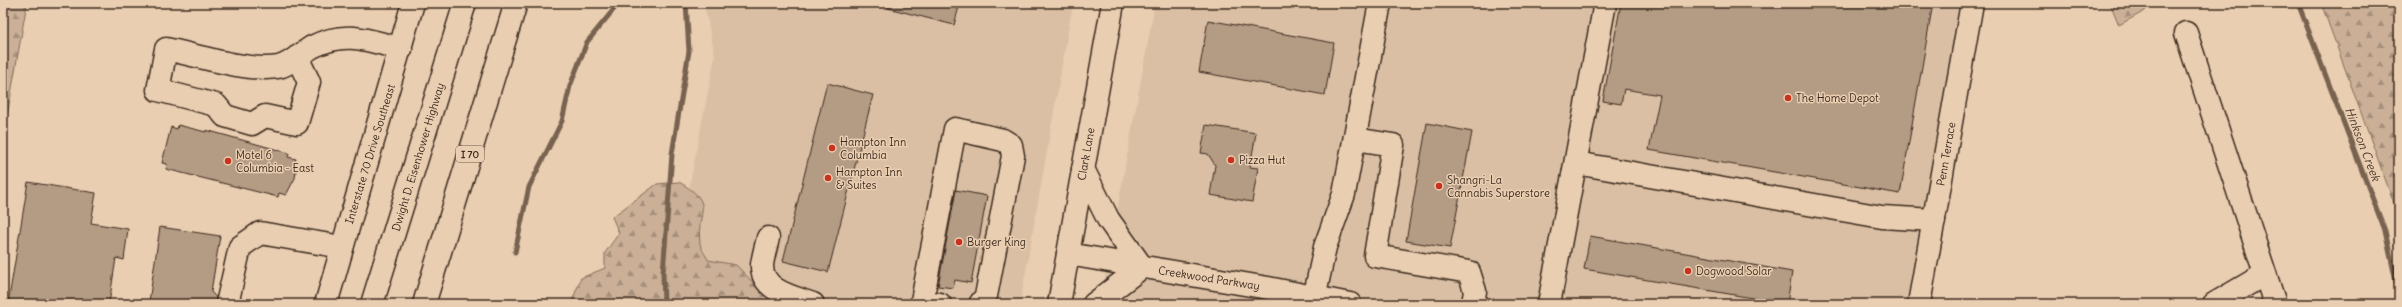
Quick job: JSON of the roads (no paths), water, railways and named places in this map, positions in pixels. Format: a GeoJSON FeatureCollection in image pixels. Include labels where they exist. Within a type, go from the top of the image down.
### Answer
{"type":"FeatureCollection","features":[{"type":"Feature","properties":{"kind":"main road","name":"Interstate 70 Drive Southeast"},"geometry":{"type":"LineString","coordinates":[[326,304],[401,49],[413,3]]}},
{"type":"Feature","properties":{"kind":"main road","name":"I 70"},"geometry":{"type":"LineString","coordinates":[[424,304],[516,3]]}},
{"type":"Feature","properties":{"kind":"main road","name":"Clark Lane"},"geometry":{"type":"LineString","coordinates":[[1059,304],[1113,3]]}},
{"type":"Feature","properties":{"kind":"main road"},"geometry":{"type":"LineString","coordinates":[[1314,301],[1325,247],[1344,194],[1380,3]]}},
{"type":"Feature","properties":{"kind":"main road"},"geometry":{"type":"LineString","coordinates":[[1549,304],[1605,3]]}},
{"type":"Feature","properties":{"kind":"main road","name":"Penn Terrace"},"geometry":{"type":"LineString","coordinates":[[1919,304],[1972,3]]}},
{"type":"Feature","properties":{"kind":"main road","name":"Dwight D. Eisenhower Highway"},"geometry":{"type":"LineString","coordinates":[[372,304],[464,5]]}},
{"type":"Feature","properties":{"kind":"main road"},"geometry":{"type":"LineString","coordinates":[[2186,34],[2275,304]]}},
{"type":"Feature","properties":{"kind":"main road"},"geometry":{"type":"LineString","coordinates":[[297,57],[308,82],[297,123],[265,116],[252,124],[225,116],[216,105],[158,90],[166,49],[254,67],[279,67],[297,57],[330,40],[348,36],[401,49]]}},
{"type":"Feature","properties":{"kind":"main road"},"geometry":{"type":"LineString","coordinates":[[940,304],[922,301],[955,129],[1003,140],[1011,145],[1013,156],[986,296],[980,304]]}},
{"type":"Feature","properties":{"kind":"main road"},"geometry":{"type":"LineString","coordinates":[[1355,139],[1394,145],[1375,256],[1469,272],[1475,291],[1473,304]]}},
{"type":"Feature","properties":{"kind":"main road"},"geometry":{"type":"LineString","coordinates":[[1576,163],[1882,218],[1934,220]]}},
{"type":"Feature","properties":{"kind":"main road"},"geometry":{"type":"LineString","coordinates":[[1083,169],[1108,219],[1142,267],[1094,304]]}},
{"type":"Feature","properties":{"kind":"main road"},"geometry":{"type":"LineString","coordinates":[[227,304],[240,247],[260,233],[342,247]]}},
{"type":"Feature","properties":{"kind":"main road"},"geometry":{"type":"LineString","coordinates":[[768,238],[762,266],[764,276],[769,284],[777,290],[813,304]]}},
{"type":"Feature","properties":{"kind":"main road","name":"Creekwood Parkway"},"geometry":{"type":"LineString","coordinates":[[1068,254],[1268,288],[1314,301],[1350,304]]}},
{"type":"Feature","properties":{"kind":"main road"},"geometry":{"type":"LineString","coordinates":[[2214,304],[2265,274]]}},
{"type":"Feature","properties":{"kind":"waterway"},"geometry":{"type":"LineString","coordinates":[[515,252],[529,187],[562,121],[570,86],[587,42],[619,3]]}},
{"type":"Feature","properties":{"kind":"waterway"},"geometry":{"type":"LineString","coordinates":[[664,304],[663,273],[672,154],[689,51],[686,3]]}},
{"type":"Feature","properties":{"kind":"waterway","name":"Hinkson Creek"},"geometry":{"type":"LineString","coordinates":[[2298,3],[2385,231],[2399,295]]}},
{"type":"Feature","properties":{"kind":"place","name":"The Home Depot"},"geometry":{"type":"Point","coordinates":[1788,98]}},
{"type":"Feature","properties":{"kind":"place","name":"Hampton Inn Columbia"},"geometry":{"type":"Point","coordinates":[832,148]}},
{"type":"Feature","properties":{"kind":"place","name":"Pizza Hut"},"geometry":{"type":"Point","coordinates":[1231,160]}},
{"type":"Feature","properties":{"kind":"place","name":"Motel 6 Columbia - East"},"geometry":{"type":"Point","coordinates":[228,161]}},
{"type":"Feature","properties":{"kind":"place","name":"Hampton Inn & Suites"},"geometry":{"type":"Point","coordinates":[828,178]}},
{"type":"Feature","properties":{"kind":"place","name":"Shangri-La Cannabis Superstore"},"geometry":{"type":"Point","coordinates":[1439,186]}},
{"type":"Feature","properties":{"kind":"place","name":"Burger King"},"geometry":{"type":"Point","coordinates":[959,242]}},
{"type":"Feature","properties":{"kind":"place","name":"Dogwood Solar"},"geometry":{"type":"Point","coordinates":[1688,271]}}]}
